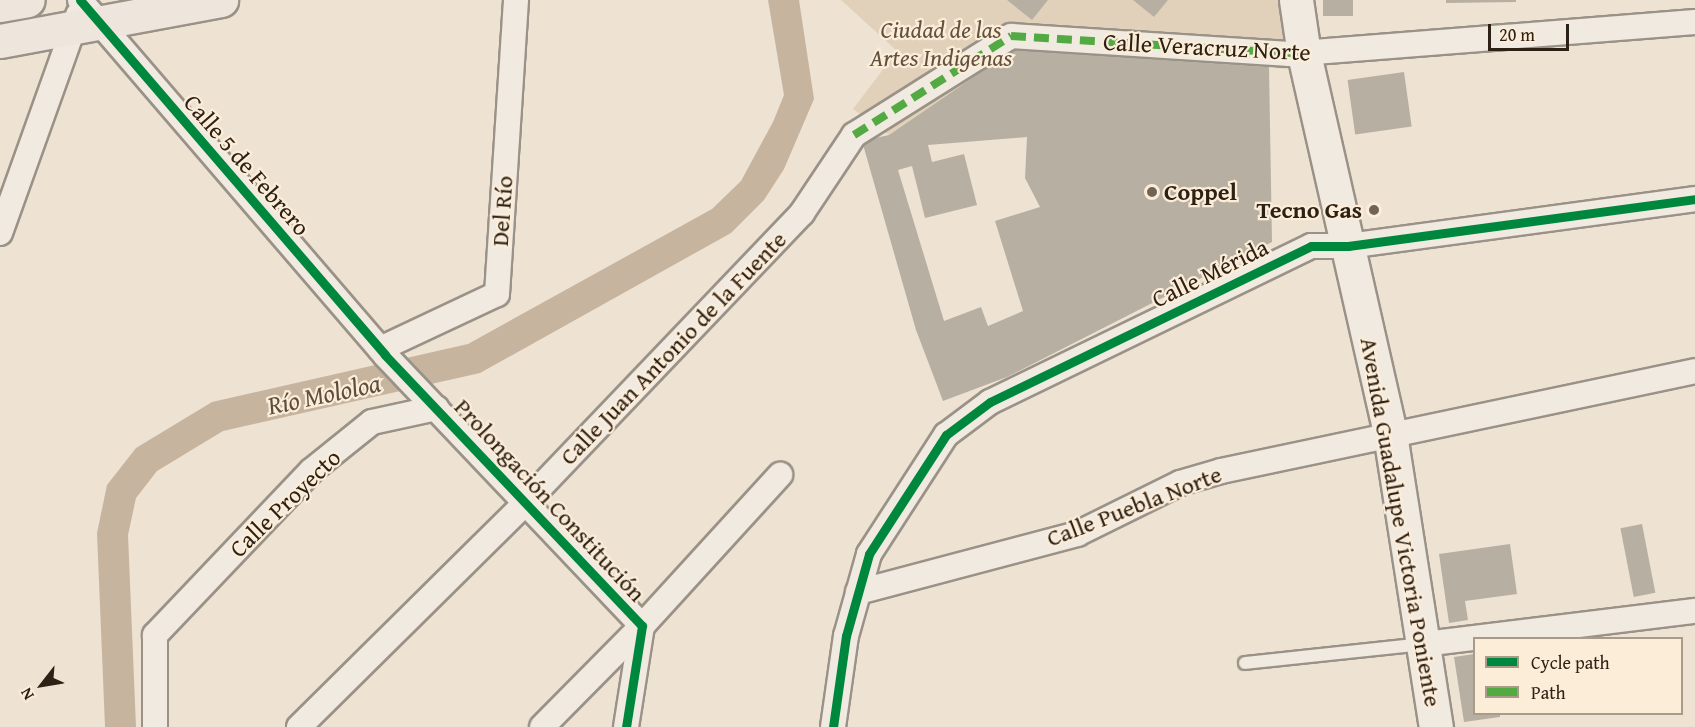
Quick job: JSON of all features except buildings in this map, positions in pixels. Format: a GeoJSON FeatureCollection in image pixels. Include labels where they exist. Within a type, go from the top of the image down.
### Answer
{"type":"FeatureCollection","features":[{"type":"Feature","properties":{"kind":"main road"},"geometry":{"type":"LineString","coordinates":[[0,5],[28,0]]}},
{"type":"Feature","properties":{"kind":"main road"},"geometry":{"type":"LineString","coordinates":[[0,41],[83,10],[221,0]]}},
{"type":"Feature","properties":{"kind":"main road","name":"Avenida Guadalupe Victoria Poniente"},"geometry":{"type":"LineString","coordinates":[[1296,0],[1304,54],[1390,434],[1425,644],[1436,727]]}},
{"type":"Feature","properties":{"kind":"street","name":"Del Río"},"geometry":{"type":"LineString","coordinates":[[383,352],[497,294],[516,0]]}},
{"type":"Feature","properties":{"kind":"street"},"geometry":{"type":"LineString","coordinates":[[0,233],[83,10]]}},
{"type":"Feature","properties":{"kind":"street","name":"Calle 5 de Febrero"},"geometry":{"type":"LineString","coordinates":[[83,10],[383,352],[433,404]]}},
{"type":"Feature","properties":{"kind":"street","name":"Calle Veracruz Norte"},"geometry":{"type":"LineString","coordinates":[[854,135],[925,94],[1011,36],[1304,54],[1695,22]]}},
{"type":"Feature","properties":{"kind":"street","name":"Calle Juan Antonio de la Fuente"},"geometry":{"type":"LineString","coordinates":[[299,727],[527,501],[802,213],[854,135]]}},
{"type":"Feature","properties":{"kind":"street","name":"Calle Mérida"},"geometry":{"type":"LineString","coordinates":[[833,727],[846,636],[869,554],[946,435],[990,402],[1311,246],[1348,246],[1695,199]]}},
{"type":"Feature","properties":{"kind":"street","name":"Calle Puebla Norte"},"geometry":{"type":"LineString","coordinates":[[858,592],[1077,534],[1180,483],[1221,471],[1695,371]]}},
{"type":"Feature","properties":{"kind":"street","name":"Prolongación Constitución"},"geometry":{"type":"LineString","coordinates":[[433,404],[527,501],[642,626]]}},
{"type":"Feature","properties":{"kind":"street","name":"Calle Proyecto"},"geometry":{"type":"LineString","coordinates":[[155,727],[155,636],[311,471],[372,422],[433,404]]}},
{"type":"Feature","properties":{"kind":"street","name":"Prolongación Constitución"},"geometry":{"type":"LineString","coordinates":[[542,727],[642,626],[780,476]]}},
{"type":"Feature","properties":{"kind":"street"},"geometry":{"type":"LineString","coordinates":[[1482,637],[1695,611]]}},
{"type":"Feature","properties":{"kind":"street"},"geometry":{"type":"LineString","coordinates":[[626,727],[642,626]]}},
{"type":"Feature","properties":{"kind":"street"},"geometry":{"type":"LineString","coordinates":[[1425,644],[1473,638]]}},
{"type":"Feature","properties":{"kind":"lane"},"geometry":{"type":"LineString","coordinates":[[1245,663],[1425,644]]}},
{"type":"Feature","properties":{"kind":"green space","name":"Ciudad de las Artes Indigenas"},"geometry":{"type":"Polygon","coordinates":[[[841,0],[1281,0],[1288,69],[1013,50],[889,135],[853,109],[897,51],[841,0]]]}},
{"type":"Feature","properties":{"kind":"water","name":"Río Mololoa"},"geometry":{"type":"Polygon","coordinates":[[[768,0],[799,0],[814,99],[784,169],[764,200],[731,233],[480,373],[223,431],[157,471],[136,498],[128,535],[136,727],[105,727],[97,533],[107,485],[136,448],[212,402],[468,344],[712,209],[741,181],[773,122],[784,95],[768,0]]]}},
{"type":"Feature","properties":{"kind":"marked path"},"geometry":{"type":"LineString","coordinates":[[854,135],[1011,36],[1304,54]]}},
{"type":"Feature","properties":{"kind":"cycle path"},"geometry":{"type":"LineString","coordinates":[[80,0],[385,355],[642,626],[626,727]]}},
{"type":"Feature","properties":{"kind":"cycle path"},"geometry":{"type":"LineString","coordinates":[[833,727],[846,636],[869,554],[946,435],[990,402],[1311,246],[1348,246],[1695,199]]}},
{"type":"Feature","properties":{"kind":"place","name":"Coppel"},"geometry":{"type":"Point","coordinates":[1152,192]}},
{"type":"Feature","properties":{"kind":"place","name":"Tecno Gas"},"geometry":{"type":"Point","coordinates":[1374,210]}}]}
